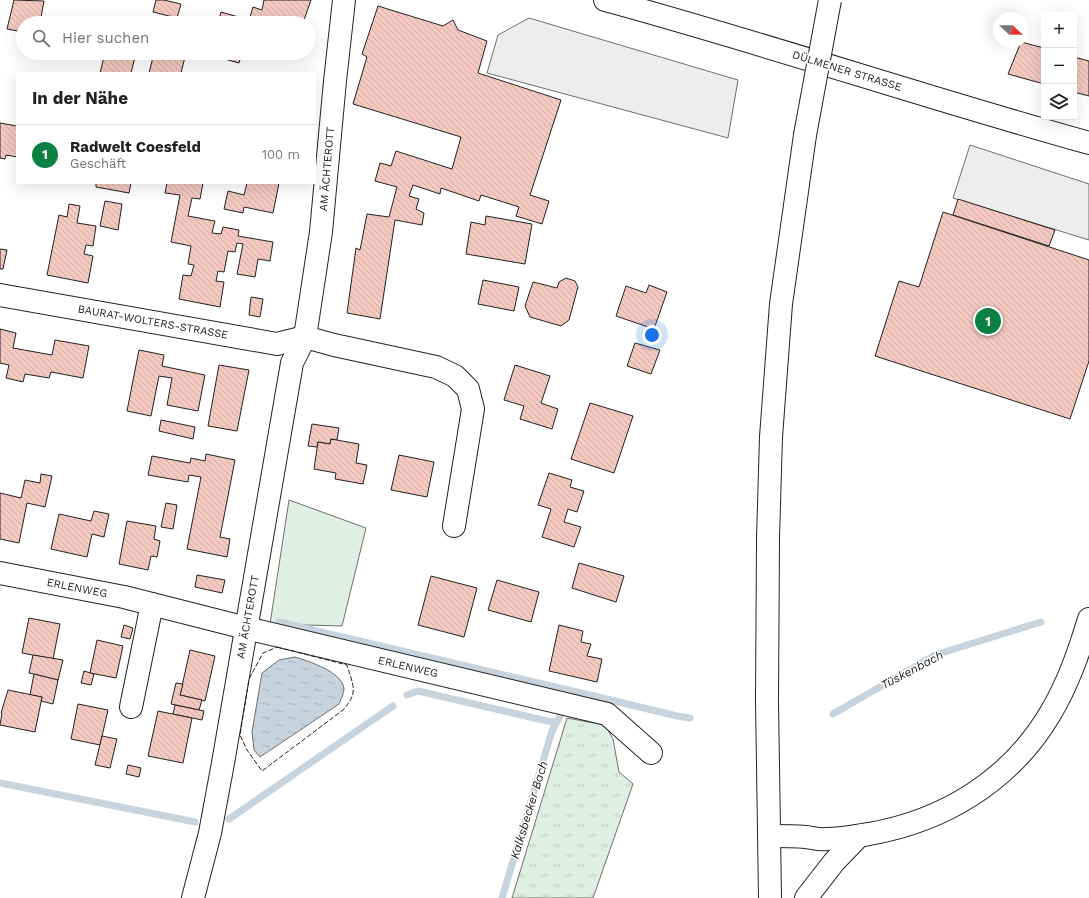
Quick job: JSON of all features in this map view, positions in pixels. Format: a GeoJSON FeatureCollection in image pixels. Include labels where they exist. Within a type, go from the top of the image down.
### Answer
{"type":"FeatureCollection","features":[{"type":"Feature","properties":{"kind":"street","name":"AM ÄCHTEROTT"},"geometry":{"type":"LineString","coordinates":[[193,898],[210,833],[292,363],[305,337],[321,232],[344,0]]}},
{"type":"Feature","properties":{"kind":"street","name":"DÜLMENER STRASSE"},"geometry":{"type":"LineString","coordinates":[[605,0],[662,15],[963,107],[1089,143]]}},
{"type":"Feature","properties":{"kind":"street"},"geometry":{"type":"LineString","coordinates":[[770,898],[767,701],[768,538],[771,437],[781,304],[805,136],[830,0]]}},
{"type":"Feature","properties":{"kind":"street","name":"BAURAT-WOLTERS-STRASSE"},"geometry":{"type":"LineString","coordinates":[[0,295],[277,344],[305,337]]}},
{"type":"Feature","properties":{"kind":"street"},"geometry":{"type":"LineString","coordinates":[[305,337],[334,345],[436,367],[454,376],[468,389],[473,409],[454,526]]}},
{"type":"Feature","properties":{"kind":"street","name":"ERLENWEG"},"geometry":{"type":"LineString","coordinates":[[1,577],[124,597],[246,628],[607,714],[651,753]]}},
{"type":"Feature","properties":{"kind":"street"},"geometry":{"type":"LineString","coordinates":[[131,707],[152,604]]}},
{"type":"Feature","properties":{"kind":"street"},"geometry":{"type":"LineString","coordinates":[[769,836],[826,840],[859,836],[890,830],[920,821],[966,800],[1002,771],[1036,735],[1049,715],[1070,676],[1089,619]]}},
{"type":"Feature","properties":{"kind":"street"},"geometry":{"type":"LineString","coordinates":[[806,898],[834,862],[859,836]]}},
{"type":"Feature","properties":{"kind":"green space"},"geometry":{"type":"Polygon","coordinates":[[[289,500],[366,528],[342,626],[270,624],[289,500]]]}},
{"type":"Feature","properties":{"kind":"green space"},"geometry":{"type":"Polygon","coordinates":[[[567,718],[605,725],[613,739],[619,772],[633,784],[593,898],[512,898],[567,718]]]}},
{"type":"Feature","properties":{"kind":"shaded area"},"geometry":{"type":"Polygon","coordinates":[[[529,18],[738,80],[728,138],[487,73],[498,35],[529,18]]]}},
{"type":"Feature","properties":{"kind":"shaded area"},"geometry":{"type":"Polygon","coordinates":[[[970,145],[1089,184],[1089,240],[953,198],[970,145]]]}},
{"type":"Feature","properties":{"kind":"water"},"geometry":{"type":"Polygon","coordinates":[[[295,657],[316,664],[338,677],[344,689],[343,694],[339,704],[260,757],[254,750],[252,732],[262,673],[279,660],[295,657]]]}},
{"type":"Feature","properties":{"kind":"building"},"geometry":{"type":"Polygon","coordinates":[[[14,0],[44,1],[41,16],[16,16],[16,31],[7,29],[14,0]]]}},
{"type":"Feature","properties":{"kind":"building"},"geometry":{"type":"Polygon","coordinates":[[[156,0],[164,0],[181,4],[178,16],[169,16],[153,12],[156,0]]]}},
{"type":"Feature","properties":{"kind":"building"},"geometry":{"type":"Polygon","coordinates":[[[264,0],[311,0],[305,16],[250,16],[253,7],[262,10],[264,0]]]}},
{"type":"Feature","properties":{"kind":"building"},"geometry":{"type":"Polygon","coordinates":[[[378,6],[443,26],[453,20],[458,30],[487,41],[478,73],[561,100],[530,195],[549,201],[542,224],[516,216],[519,207],[481,195],[479,201],[441,188],[440,194],[413,185],[409,196],[419,199],[416,209],[424,213],[422,225],[395,220],[380,319],[347,313],[356,248],[360,250],[367,214],[389,217],[397,187],[375,181],[380,163],[391,166],[396,151],[452,169],[461,137],[353,104],[367,57],[362,54],[378,6]]]}},
{"type":"Feature","properties":{"kind":"building"},"geometry":{"type":"Polygon","coordinates":[[[221,12],[235,16],[220,16],[221,12]]]}},
{"type":"Feature","properties":{"kind":"building"},"geometry":{"type":"Polygon","coordinates":[[[1029,44],[1041,47],[1041,83],[1008,74],[1019,48],[1029,48],[1029,44]]]}},
{"type":"Feature","properties":{"kind":"building"},"geometry":{"type":"Polygon","coordinates":[[[1077,58],[1089,61],[1089,96],[1077,93],[1077,58]]]}},
{"type":"Feature","properties":{"kind":"building"},"geometry":{"type":"Polygon","coordinates":[[[103,60],[134,60],[131,72],[100,72],[103,60]]]}},
{"type":"Feature","properties":{"kind":"building"},"geometry":{"type":"Polygon","coordinates":[[[152,60],[184,60],[181,72],[149,72],[152,60]]]}},
{"type":"Feature","properties":{"kind":"building"},"geometry":{"type":"Polygon","coordinates":[[[228,60],[240,60],[239,63],[228,60]]]}},
{"type":"Feature","properties":{"kind":"building"},"geometry":{"type":"Polygon","coordinates":[[[0,123],[16,126],[16,157],[6,155],[5,159],[0,158],[0,123]]]}},
{"type":"Feature","properties":{"kind":"building"},"geometry":{"type":"Polygon","coordinates":[[[96,184],[131,184],[129,193],[96,187],[96,184]]]}},
{"type":"Feature","properties":{"kind":"building"},"geometry":{"type":"Polygon","coordinates":[[[167,184],[203,184],[200,199],[192,198],[188,216],[215,221],[212,233],[221,234],[223,227],[239,230],[238,236],[273,242],[270,261],[258,259],[255,277],[237,274],[243,244],[237,243],[235,252],[228,251],[224,272],[218,271],[216,281],[224,282],[220,307],[179,299],[183,275],[191,276],[194,265],[188,264],[191,246],[171,242],[180,195],[165,193],[167,184]]]}},
{"type":"Feature","properties":{"kind":"building"},"geometry":{"type":"Polygon","coordinates":[[[247,184],[279,184],[273,213],[244,207],[243,213],[224,209],[228,191],[244,195],[247,184]]]}},
{"type":"Feature","properties":{"kind":"building"},"geometry":{"type":"Polygon","coordinates":[[[958,199],[1055,230],[1049,246],[953,215],[958,199]]]}},
{"type":"Feature","properties":{"kind":"building"},"geometry":{"type":"Polygon","coordinates":[[[105,201],[122,204],[118,230],[100,226],[105,201]]]}},
{"type":"Feature","properties":{"kind":"building"},"geometry":{"type":"Polygon","coordinates":[[[69,204],[80,206],[77,223],[96,226],[93,246],[86,245],[84,254],[93,256],[88,283],[47,275],[59,215],[67,217],[69,204]]]}},
{"type":"Feature","properties":{"kind":"building"},"geometry":{"type":"Polygon","coordinates":[[[943,212],[1089,260],[1089,361],[1070,419],[875,356],[899,281],[919,287],[943,212]]]}},
{"type":"Feature","properties":{"kind":"building"},"geometry":{"type":"Polygon","coordinates":[[[486,216],[532,224],[525,264],[466,254],[471,222],[485,225],[486,216]]]}},
{"type":"Feature","properties":{"kind":"building"},"geometry":{"type":"Polygon","coordinates":[[[0,249],[7,250],[3,269],[0,269],[0,249]]]}},
{"type":"Feature","properties":{"kind":"building"},"geometry":{"type":"Polygon","coordinates":[[[566,278],[575,281],[578,287],[569,320],[561,326],[530,317],[525,306],[533,282],[557,288],[559,282],[566,278]]]}},
{"type":"Feature","properties":{"kind":"building"},"geometry":{"type":"Polygon","coordinates":[[[483,280],[519,287],[514,311],[478,304],[483,280]]]}},
{"type":"Feature","properties":{"kind":"building"},"geometry":{"type":"Polygon","coordinates":[[[649,285],[667,292],[654,329],[616,316],[626,286],[646,293],[649,285]]]}},
{"type":"Feature","properties":{"kind":"building"},"geometry":{"type":"Polygon","coordinates":[[[251,297],[263,299],[260,317],[249,315],[251,297]]]}},
{"type":"Feature","properties":{"kind":"building"},"geometry":{"type":"Polygon","coordinates":[[[0,329],[16,333],[13,348],[52,355],[55,340],[89,346],[83,378],[51,372],[49,378],[25,374],[23,382],[6,378],[9,365],[0,363],[0,329]]]}},
{"type":"Feature","properties":{"kind":"building"},"geometry":{"type":"Polygon","coordinates":[[[635,343],[660,350],[651,374],[627,366],[635,343]]]}},
{"type":"Feature","properties":{"kind":"building"},"geometry":{"type":"Polygon","coordinates":[[[139,350],[164,355],[162,366],[205,375],[198,411],[167,405],[172,378],[159,376],[151,416],[127,411],[139,350]]]}},
{"type":"Feature","properties":{"kind":"building"},"geometry":{"type":"Polygon","coordinates":[[[219,365],[249,370],[237,431],[208,426],[219,365]]]}},
{"type":"Feature","properties":{"kind":"building"},"geometry":{"type":"Polygon","coordinates":[[[515,365],[550,376],[541,403],[558,409],[552,429],[520,419],[524,406],[504,400],[515,365]]]}},
{"type":"Feature","properties":{"kind":"building"},"geometry":{"type":"Polygon","coordinates":[[[590,403],[633,416],[614,473],[571,459],[590,403]]]}},
{"type":"Feature","properties":{"kind":"building"},"geometry":{"type":"Polygon","coordinates":[[[161,420],[195,427],[193,439],[159,431],[161,420]]]}},
{"type":"Feature","properties":{"kind":"building"},"geometry":{"type":"Polygon","coordinates":[[[312,424],[339,428],[337,440],[331,439],[330,444],[318,442],[317,447],[308,446],[312,424]]]}},
{"type":"Feature","properties":{"kind":"building"},"geometry":{"type":"Polygon","coordinates":[[[331,439],[359,444],[356,463],[367,465],[363,484],[335,479],[336,473],[314,469],[318,442],[330,444],[331,439]]]}},
{"type":"Feature","properties":{"kind":"building"},"geometry":{"type":"Polygon","coordinates":[[[206,454],[235,460],[220,537],[230,539],[227,557],[187,549],[201,477],[189,475],[188,482],[148,475],[152,456],[190,463],[191,458],[205,461],[206,454]]]}},
{"type":"Feature","properties":{"kind":"building"},"geometry":{"type":"Polygon","coordinates":[[[399,455],[434,462],[427,497],[391,490],[399,455]]]}},
{"type":"Feature","properties":{"kind":"building"},"geometry":{"type":"Polygon","coordinates":[[[549,473],[572,480],[570,487],[584,491],[577,512],[568,509],[564,522],[581,527],[574,547],[542,537],[551,509],[538,505],[549,473]]]}},
{"type":"Feature","properties":{"kind":"building"},"geometry":{"type":"Polygon","coordinates":[[[41,474],[52,476],[45,507],[27,503],[19,543],[0,539],[0,493],[21,498],[25,480],[40,483],[41,474]]]}},
{"type":"Feature","properties":{"kind":"building"},"geometry":{"type":"Polygon","coordinates":[[[166,503],[177,505],[173,529],[161,527],[166,503]]]}},
{"type":"Feature","properties":{"kind":"building"},"geometry":{"type":"Polygon","coordinates":[[[94,511],[109,514],[104,537],[92,534],[87,557],[51,549],[59,514],[91,521],[94,511]]]}},
{"type":"Feature","properties":{"kind":"building"},"geometry":{"type":"Polygon","coordinates":[[[127,521],[156,526],[154,539],[160,541],[157,557],[151,556],[148,570],[119,564],[127,521]]]}},
{"type":"Feature","properties":{"kind":"building"},"geometry":{"type":"Polygon","coordinates":[[[579,563],[624,576],[616,602],[572,588],[579,563]]]}},
{"type":"Feature","properties":{"kind":"building"},"geometry":{"type":"Polygon","coordinates":[[[197,575],[225,580],[222,593],[195,587],[197,575]]]}},
{"type":"Feature","properties":{"kind":"building"},"geometry":{"type":"Polygon","coordinates":[[[431,576],[477,588],[464,637],[418,625],[431,576]]]}},
{"type":"Feature","properties":{"kind":"building"},"geometry":{"type":"Polygon","coordinates":[[[497,580],[539,592],[531,622],[488,610],[497,580]]]}},
{"type":"Feature","properties":{"kind":"building"},"geometry":{"type":"Polygon","coordinates":[[[29,618],[60,624],[53,659],[22,653],[29,618]]]}},
{"type":"Feature","properties":{"kind":"building"},"geometry":{"type":"Polygon","coordinates":[[[124,625],[133,628],[130,639],[121,637],[124,625]]]}},
{"type":"Feature","properties":{"kind":"building"},"geometry":{"type":"Polygon","coordinates":[[[559,625],[583,631],[581,642],[591,644],[587,656],[602,659],[597,682],[549,671],[559,625]]]}},
{"type":"Feature","properties":{"kind":"building"},"geometry":{"type":"Polygon","coordinates":[[[97,640],[123,646],[116,678],[90,673],[97,640]]]}},
{"type":"Feature","properties":{"kind":"building"},"geometry":{"type":"Polygon","coordinates":[[[190,650],[215,656],[205,701],[180,695],[190,650]]]}},
{"type":"Feature","properties":{"kind":"building"},"geometry":{"type":"Polygon","coordinates":[[[33,655],[63,660],[58,680],[29,673],[33,655]]]}},
{"type":"Feature","properties":{"kind":"building"},"geometry":{"type":"Polygon","coordinates":[[[84,671],[94,674],[91,685],[81,683],[84,671]]]}},
{"type":"Feature","properties":{"kind":"building"},"geometry":{"type":"Polygon","coordinates":[[[34,674],[58,680],[53,704],[41,701],[42,697],[30,695],[34,674]]]}},
{"type":"Feature","properties":{"kind":"building"},"geometry":{"type":"Polygon","coordinates":[[[176,683],[183,684],[180,695],[202,700],[199,710],[171,704],[176,683]]]}},
{"type":"Feature","properties":{"kind":"building"},"geometry":{"type":"Polygon","coordinates":[[[8,690],[42,697],[35,732],[0,725],[1,713],[8,690]]]}},
{"type":"Feature","properties":{"kind":"building"},"geometry":{"type":"Polygon","coordinates":[[[78,704],[108,710],[100,745],[71,739],[78,704]]]}},
{"type":"Feature","properties":{"kind":"building"},"geometry":{"type":"Polygon","coordinates":[[[175,705],[204,711],[202,720],[173,714],[175,705]]]}},
{"type":"Feature","properties":{"kind":"building"},"geometry":{"type":"Polygon","coordinates":[[[158,711],[192,718],[183,763],[148,756],[158,711]]]}},
{"type":"Feature","properties":{"kind":"building"},"geometry":{"type":"Polygon","coordinates":[[[102,736],[117,739],[110,768],[95,765],[102,736]]]}},
{"type":"Feature","properties":{"kind":"building"},"geometry":{"type":"Polygon","coordinates":[[[128,765],[141,768],[139,777],[126,774],[128,765]]]}},
{"type":"Feature","properties":{"kind":"waterway"},"geometry":{"type":"LineString","coordinates":[[279,622],[594,696]]}},
{"type":"Feature","properties":{"kind":"waterway","name":"Tüskenbach"},"geometry":{"type":"LineString","coordinates":[[833,714],[935,655],[1041,622]]}},
{"type":"Feature","properties":{"kind":"waterway"},"geometry":{"type":"LineString","coordinates":[[407,695],[418,691],[556,723]]}},
{"type":"Feature","properties":{"kind":"waterway"},"geometry":{"type":"LineString","coordinates":[[591,697],[594,696],[690,718]]}},
{"type":"Feature","properties":{"kind":"waterway"},"geometry":{"type":"LineString","coordinates":[[229,819],[393,706]]}},
{"type":"Feature","properties":{"kind":"waterway","name":"Kalksbecker Bach"},"geometry":{"type":"LineString","coordinates":[[502,898],[552,731],[560,716]]}},
{"type":"Feature","properties":{"kind":"waterway"},"geometry":{"type":"LineString","coordinates":[[0,783],[195,822]]}},
{"type":"Feature","properties":{"kind":"fence"},"geometry":{"type":"LineString","coordinates":[[277,647],[347,665],[353,684],[353,693],[348,704],[343,710],[262,771],[247,750],[240,735],[249,679],[263,653],[277,647]]}},
{"type":"Feature","properties":{"kind":"place","name":"Radwelt Coesfeld"},"geometry":{"type":"Point","coordinates":[988,321]}}]}
